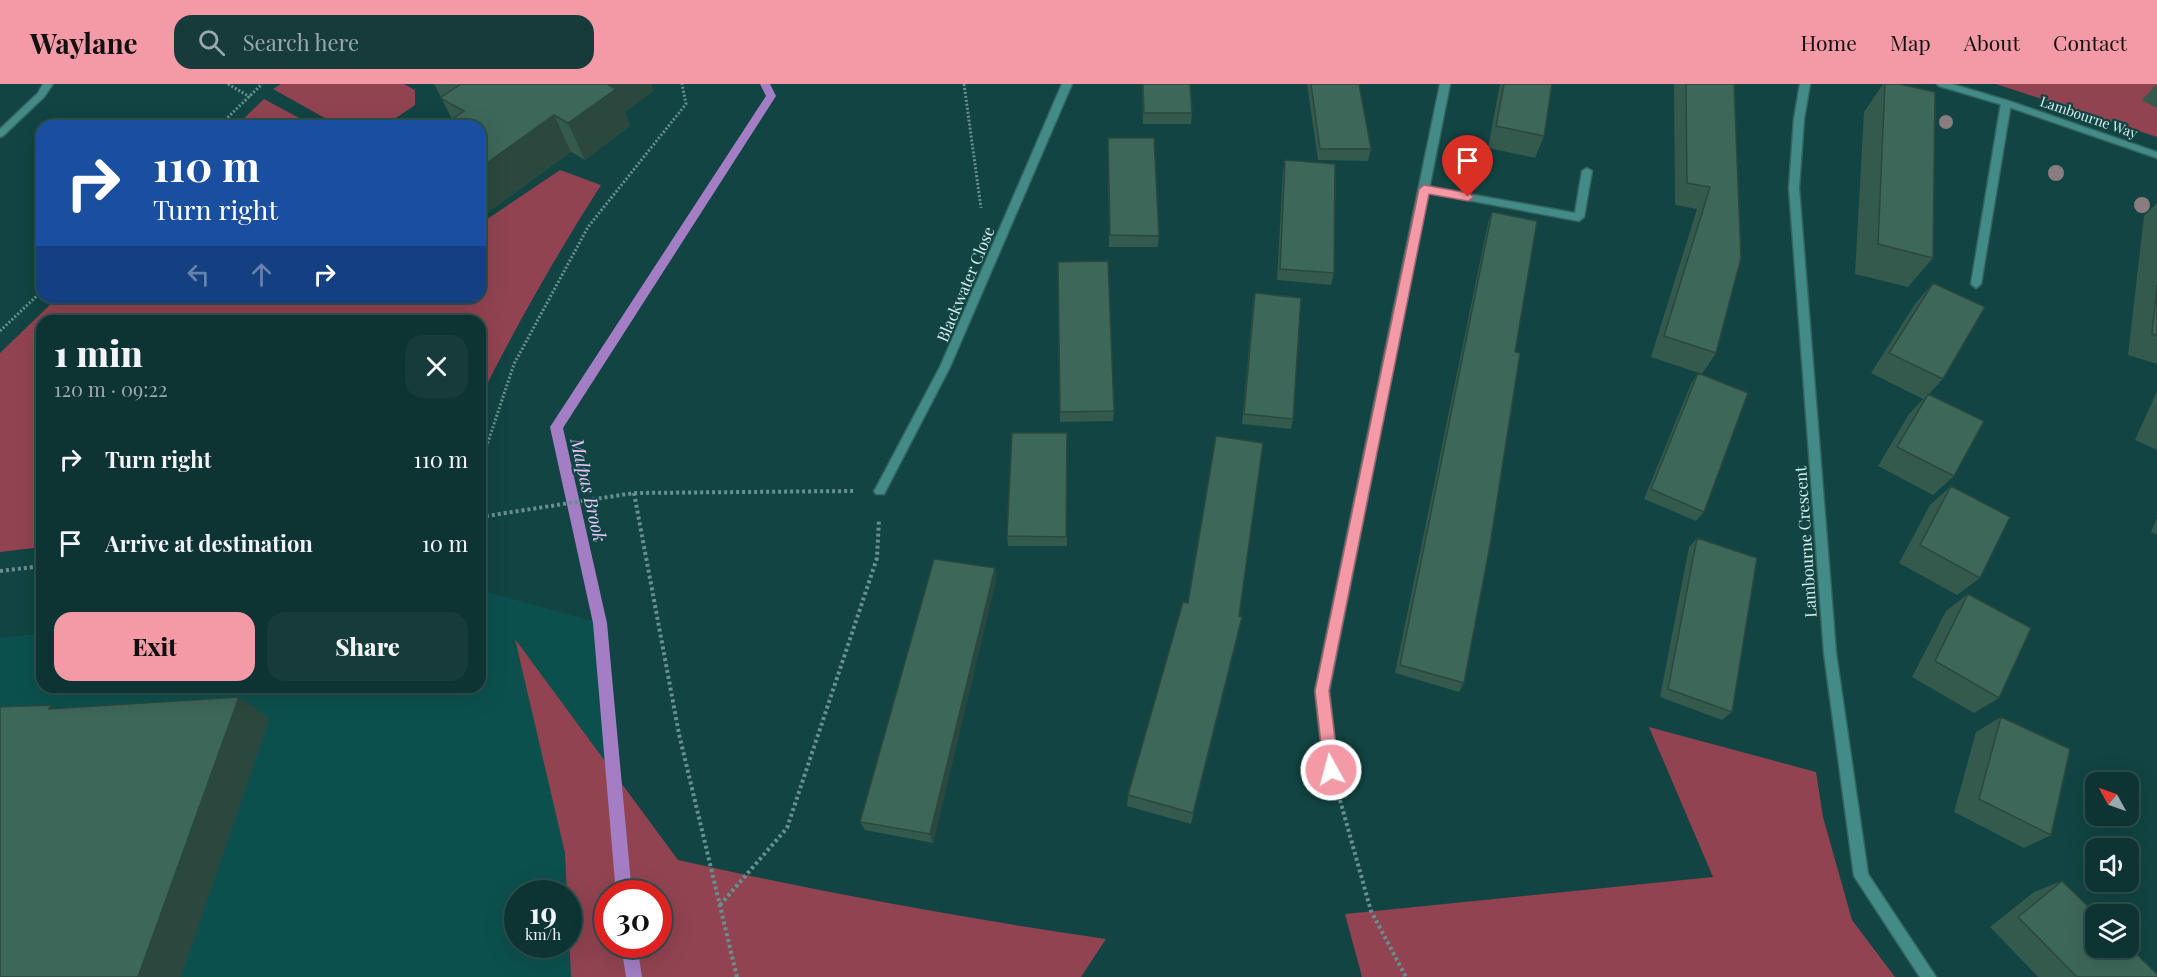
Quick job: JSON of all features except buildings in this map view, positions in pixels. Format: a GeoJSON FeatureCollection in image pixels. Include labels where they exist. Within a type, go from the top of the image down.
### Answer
{"type":"FeatureCollection","features":[{"type":"Feature","properties":{"kind":"street"},"geometry":{"type":"LineString","coordinates":[[0,134],[42,95],[48,84]]}},
{"type":"Feature","properties":{"kind":"street","name":"Blackwater Close"},"geometry":{"type":"LineString","coordinates":[[880,491],[945,368],[1067,84]]}},
{"type":"Feature","properties":{"kind":"street"},"geometry":{"type":"LineString","coordinates":[[1331,770],[1322,691],[1446,84]]}},
{"type":"Feature","properties":{"kind":"street","name":"Lambourne Crescent"},"geometry":{"type":"LineString","coordinates":[[1805,84],[1799,119],[1794,188],[1830,653],[1861,876],[1929,977]]}},
{"type":"Feature","properties":{"kind":"street","name":"Lambourne Way"},"geometry":{"type":"LineString","coordinates":[[1942,84],[2006,103],[2157,155]]}},
{"type":"Feature","properties":{"kind":"street"},"geometry":{"type":"LineString","coordinates":[[1976,284],[2006,103]]}},
{"type":"Feature","properties":{"kind":"street"},"geometry":{"type":"LineString","coordinates":[[1424,189],[1579,217],[1587,171]]}},
{"type":"Feature","properties":{"kind":"path"},"geometry":{"type":"LineString","coordinates":[[228,84],[250,97]]}},
{"type":"Feature","properties":{"kind":"path"},"geometry":{"type":"LineString","coordinates":[[225,120],[262,84]]}},
{"type":"Feature","properties":{"kind":"path"},"geometry":{"type":"LineString","coordinates":[[486,448],[514,364],[588,227],[686,104],[682,84]]}},
{"type":"Feature","properties":{"kind":"path"},"geometry":{"type":"LineString","coordinates":[[964,84],[981,210]]}},
{"type":"Feature","properties":{"kind":"path"},"geometry":{"type":"LineString","coordinates":[[0,331],[36,297]]}},
{"type":"Feature","properties":{"kind":"path"},"geometry":{"type":"LineString","coordinates":[[486,516],[634,494],[880,491],[877,558],[787,828],[720,905]]}},
{"type":"Feature","properties":{"kind":"path"},"geometry":{"type":"LineString","coordinates":[[634,494],[679,734],[737,977]]}},
{"type":"Feature","properties":{"kind":"path"},"geometry":{"type":"LineString","coordinates":[[0,571],[36,567]]}},
{"type":"Feature","properties":{"kind":"path"},"geometry":{"type":"LineString","coordinates":[[1331,770],[1371,911],[1406,977]]}},
{"type":"Feature","properties":{"kind":"shaded area"},"geometry":{"type":"Polygon","coordinates":[[[281,84],[404,84],[415,90],[415,105],[393,120],[328,120],[273,89],[281,84]]]}},
{"type":"Feature","properties":{"kind":"shaded area"},"geometry":{"type":"Polygon","coordinates":[[[1996,84],[2157,84],[2157,137],[1996,84]]]}},
{"type":"Feature","properties":{"kind":"shaded area"},"geometry":{"type":"Polygon","coordinates":[[[264,99],[303,120],[242,120],[264,99]]]}},
{"type":"Feature","properties":{"kind":"shaded area"},"geometry":{"type":"Polygon","coordinates":[[[560,170],[601,185],[538,290],[486,386],[486,315],[39,315],[52,303],[486,303],[486,220],[560,170]]]}},
{"type":"Feature","properties":{"kind":"shaded area"},"geometry":{"type":"Polygon","coordinates":[[[36,318],[36,548],[0,552],[0,353],[36,318]]]}},
{"type":"Feature","properties":{"kind":"shaded area"},"geometry":{"type":"Polygon","coordinates":[[[486,592],[600,623],[623,880],[594,880],[594,958],[619,958],[634,977],[0,977],[0,638],[36,634],[36,693],[486,693],[486,592]]]}},
{"type":"Feature","properties":{"kind":"shaded area"},"geometry":{"type":"Polygon","coordinates":[[[515,639],[678,860],[891,904],[1106,939],[1081,977],[571,977],[570,958],[582,958],[582,880],[566,880],[565,853],[515,639]]]}},
{"type":"Feature","properties":{"kind":"shaded area"},"geometry":{"type":"Polygon","coordinates":[[[1649,727],[1816,772],[1823,817],[1852,920],[1895,977],[1362,977],[1345,914],[1713,877],[1649,727]]]}},
{"type":"Feature","properties":{"kind":"waterway","name":"Malpas Brook"},"geometry":{"type":"LineString","coordinates":[[623,880],[600,623],[556,427],[771,96],[765,84]]}},
{"type":"Feature","properties":{"kind":"waterway","name":"Malpas Brook"},"geometry":{"type":"LineString","coordinates":[[631,958],[634,977]]}},
{"type":"Feature","properties":{"kind":"route"},"geometry":{"type":"LineString","coordinates":[[1331,770],[1322,691],[1424,189],[1468,197]]}}]}
